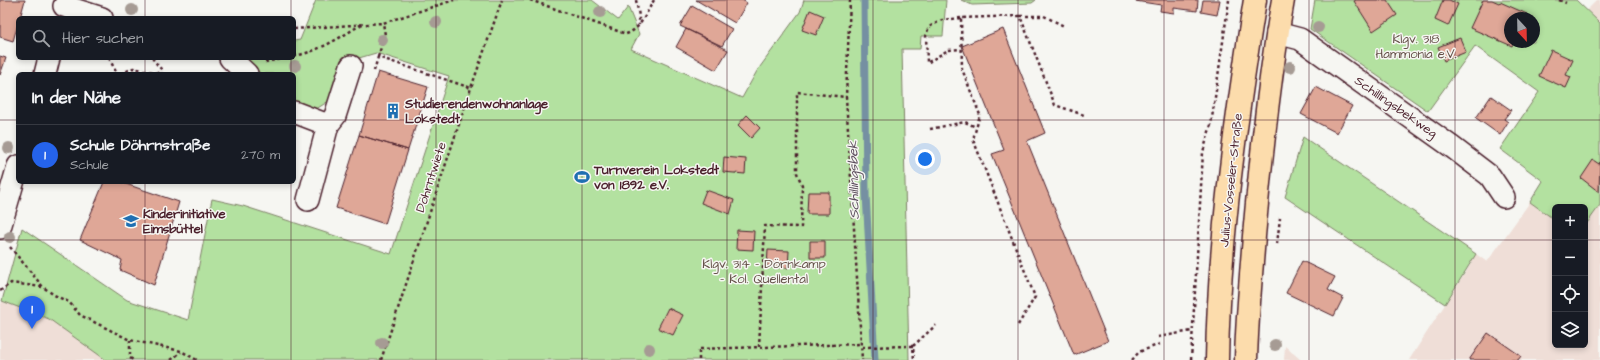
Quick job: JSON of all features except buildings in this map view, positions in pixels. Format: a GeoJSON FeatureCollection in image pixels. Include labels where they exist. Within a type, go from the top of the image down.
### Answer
{"type":"FeatureCollection","features":[{"type":"Feature","properties":{"kind":"main road","name":"Julius-Vosseler-Straße"},"geometry":{"type":"LineString","coordinates":[[1217,360],[1217,322],[1228,197],[1244,65],[1255,0]]}},
{"type":"Feature","properties":{"kind":"main road"},"geometry":{"type":"LineString","coordinates":[[1246,360],[1247,323],[1258,193],[1277,33],[1283,0]]}},
{"type":"Feature","properties":{"kind":"street"},"geometry":{"type":"LineString","coordinates":[[64,8],[94,16]]}},
{"type":"Feature","properties":{"kind":"street","name":"Schillingsbekweg"},"geometry":{"type":"LineString","coordinates":[[1277,33],[1300,39],[1452,147],[1490,176],[1504,198]]}},
{"type":"Feature","properties":{"kind":"street"},"geometry":{"type":"LineString","coordinates":[[46,72],[48,60]]}},
{"type":"Feature","properties":{"kind":"street"},"geometry":{"type":"LineString","coordinates":[[232,60],[245,72]]}},
{"type":"Feature","properties":{"kind":"street"},"geometry":{"type":"LineString","coordinates":[[308,200],[328,125],[335,116],[351,66]]}},
{"type":"Feature","properties":{"kind":"street"},"geometry":{"type":"LineString","coordinates":[[296,113],[328,125]]}},
{"type":"Feature","properties":{"kind":"street"},"geometry":{"type":"LineString","coordinates":[[4,237],[16,176]]}},
{"type":"Feature","properties":{"kind":"path"},"geometry":{"type":"LineString","coordinates":[[296,29],[383,23],[454,0]]}},
{"type":"Feature","properties":{"kind":"path","name":"Döhrntwiete"},"geometry":{"type":"LineString","coordinates":[[381,360],[471,88],[502,0]]}},
{"type":"Feature","properties":{"kind":"path"},"geometry":{"type":"LineString","coordinates":[[530,0],[626,34],[634,32],[654,0]]}},
{"type":"Feature","properties":{"kind":"path"},"geometry":{"type":"LineString","coordinates":[[636,0],[639,25]]}},
{"type":"Feature","properties":{"kind":"path"},"geometry":{"type":"LineString","coordinates":[[850,0],[846,97],[863,346],[862,360]]}},
{"type":"Feature","properties":{"kind":"path"},"geometry":{"type":"LineString","coordinates":[[1559,0],[1566,3]]}},
{"type":"Feature","properties":{"kind":"path"},"geometry":{"type":"LineString","coordinates":[[1020,16],[1055,105],[1084,116]]}},
{"type":"Feature","properties":{"kind":"path"},"geometry":{"type":"LineString","coordinates":[[961,49],[948,50],[927,63],[926,35],[929,27],[942,20],[1020,16],[1044,16],[1064,26]]}},
{"type":"Feature","properties":{"kind":"path"},"geometry":{"type":"LineString","coordinates":[[961,18],[962,69],[980,115],[973,139],[1035,297],[1018,325]]}},
{"type":"Feature","properties":{"kind":"path"},"geometry":{"type":"LineString","coordinates":[[351,66],[373,73],[384,35],[383,23]]}},
{"type":"Feature","properties":{"kind":"path"},"geometry":{"type":"LineString","coordinates":[[296,56],[334,41],[363,24]]}},
{"type":"Feature","properties":{"kind":"path"},"geometry":{"type":"LineString","coordinates":[[378,57],[471,88]]}},
{"type":"Feature","properties":{"kind":"path"},"geometry":{"type":"LineString","coordinates":[[110,60],[116,72]]}},
{"type":"Feature","properties":{"kind":"path"},"geometry":{"type":"LineString","coordinates":[[154,60],[161,69],[161,72]]}},
{"type":"Feature","properties":{"kind":"path"},"geometry":{"type":"LineString","coordinates":[[126,72],[133,68],[152,72]]}},
{"type":"Feature","properties":{"kind":"path"},"geometry":{"type":"LineString","coordinates":[[759,347],[765,226],[800,227],[802,185],[797,173],[797,92],[846,97]]}},
{"type":"Feature","properties":{"kind":"path"},"geometry":{"type":"LineString","coordinates":[[930,130],[965,122],[976,127]]}},
{"type":"Feature","properties":{"kind":"path"},"geometry":{"type":"LineString","coordinates":[[4,237],[43,287],[54,295],[69,302],[80,315],[130,340],[181,351],[197,360]]}},
{"type":"Feature","properties":{"kind":"path"},"geometry":{"type":"LineString","coordinates":[[0,291],[11,283],[43,287]]}},
{"type":"Feature","properties":{"kind":"path"},"geometry":{"type":"LineString","coordinates":[[699,360],[698,349],[913,346],[936,325]]}},
{"type":"Feature","properties":{"kind":"path"},"geometry":{"type":"LineString","coordinates":[[1158,337],[1192,331]]}},
{"type":"Feature","properties":{"kind":"path"},"geometry":{"type":"LineString","coordinates":[[130,340],[130,358],[133,360]]}},
{"type":"Feature","properties":{"kind":"path"},"geometry":{"type":"LineString","coordinates":[[1132,360],[1139,352],[1160,344]]}},
{"type":"Feature","properties":{"kind":"path"},"geometry":{"type":"LineString","coordinates":[[913,346],[914,360]]}},
{"type":"Feature","properties":{"kind":"path"},"geometry":{"type":"LineString","coordinates":[[171,360],[181,351]]}},
{"type":"Feature","properties":{"kind":"shaded area"},"geometry":{"type":"Polygon","coordinates":[[[1597,0],[1600,0],[1600,23],[1587,10],[1597,0]]]}},
{"type":"Feature","properties":{"kind":"shaded area"},"geometry":{"type":"Polygon","coordinates":[[[1530,202],[1552,218],[1552,348],[1588,348],[1588,222],[1600,205],[1600,360],[1409,360],[1476,254],[1487,262],[1530,202]]]}},
{"type":"Feature","properties":{"kind":"shaded area"},"geometry":{"type":"Polygon","coordinates":[[[2,301],[49,319],[106,360],[0,360],[0,308],[2,301]]]}},
{"type":"Feature","properties":{"kind":"shaded area"},"geometry":{"type":"Polygon","coordinates":[[[1285,346],[1301,360],[1284,360],[1285,346]]]}},
{"type":"Feature","properties":{"kind":"green space","name":"Klgv. 314 - Dörnkamp - Kol. Quellental"},"geometry":{"type":"Polygon","coordinates":[[[316,0],[592,0],[618,20],[628,7],[639,34],[631,49],[742,98],[757,71],[800,12],[804,0],[946,0],[943,36],[921,36],[920,49],[902,49],[909,360],[106,360],[49,319],[2,301],[22,228],[127,300],[188,320],[212,199],[243,206],[391,254],[449,76],[376,53],[342,63],[332,99],[313,111],[296,107],[296,72],[259,72],[248,60],[296,60],[296,41],[300,40],[316,0]]]}},
{"type":"Feature","properties":{"kind":"green space"},"geometry":{"type":"Polygon","coordinates":[[[961,0],[1036,0],[1032,3],[972,5],[961,0]]]}},
{"type":"Feature","properties":{"kind":"green space","name":"Klgv. 318 Hammonia e.V."},"geometry":{"type":"Polygon","coordinates":[[[1315,0],[1576,0],[1600,23],[1600,205],[1588,222],[1588,204],[1552,204],[1552,218],[1530,202],[1543,181],[1500,149],[1539,92],[1475,46],[1428,111],[1310,29],[1315,0]]]}},
{"type":"Feature","properties":{"kind":"green space"},"geometry":{"type":"Polygon","coordinates":[[[1303,137],[1476,254],[1445,304],[1285,197],[1303,137]]]}},
{"type":"Feature","properties":{"kind":"waterway","name":"Schillingsbek"},"geometry":{"type":"LineString","coordinates":[[864,0],[866,194],[875,360]]}},
{"type":"Feature","properties":{"kind":"place","name":"Studierendenwohnanlage Lokstedt"},"geometry":{"type":"Point","coordinates":[393,111]}},
{"type":"Feature","properties":{"kind":"place","name":"Turnverein Lokstedt von 1892 e.V."},"geometry":{"type":"Point","coordinates":[582,177]}},
{"type":"Feature","properties":{"kind":"place","name":"Kinderinitiative Eimsbüttel"},"geometry":{"type":"Point","coordinates":[131,221]}},
{"type":"Feature","properties":{"kind":"place","name":"Schule Döhrnstraße"},"geometry":{"type":"Point","coordinates":[32,329]}}]}
